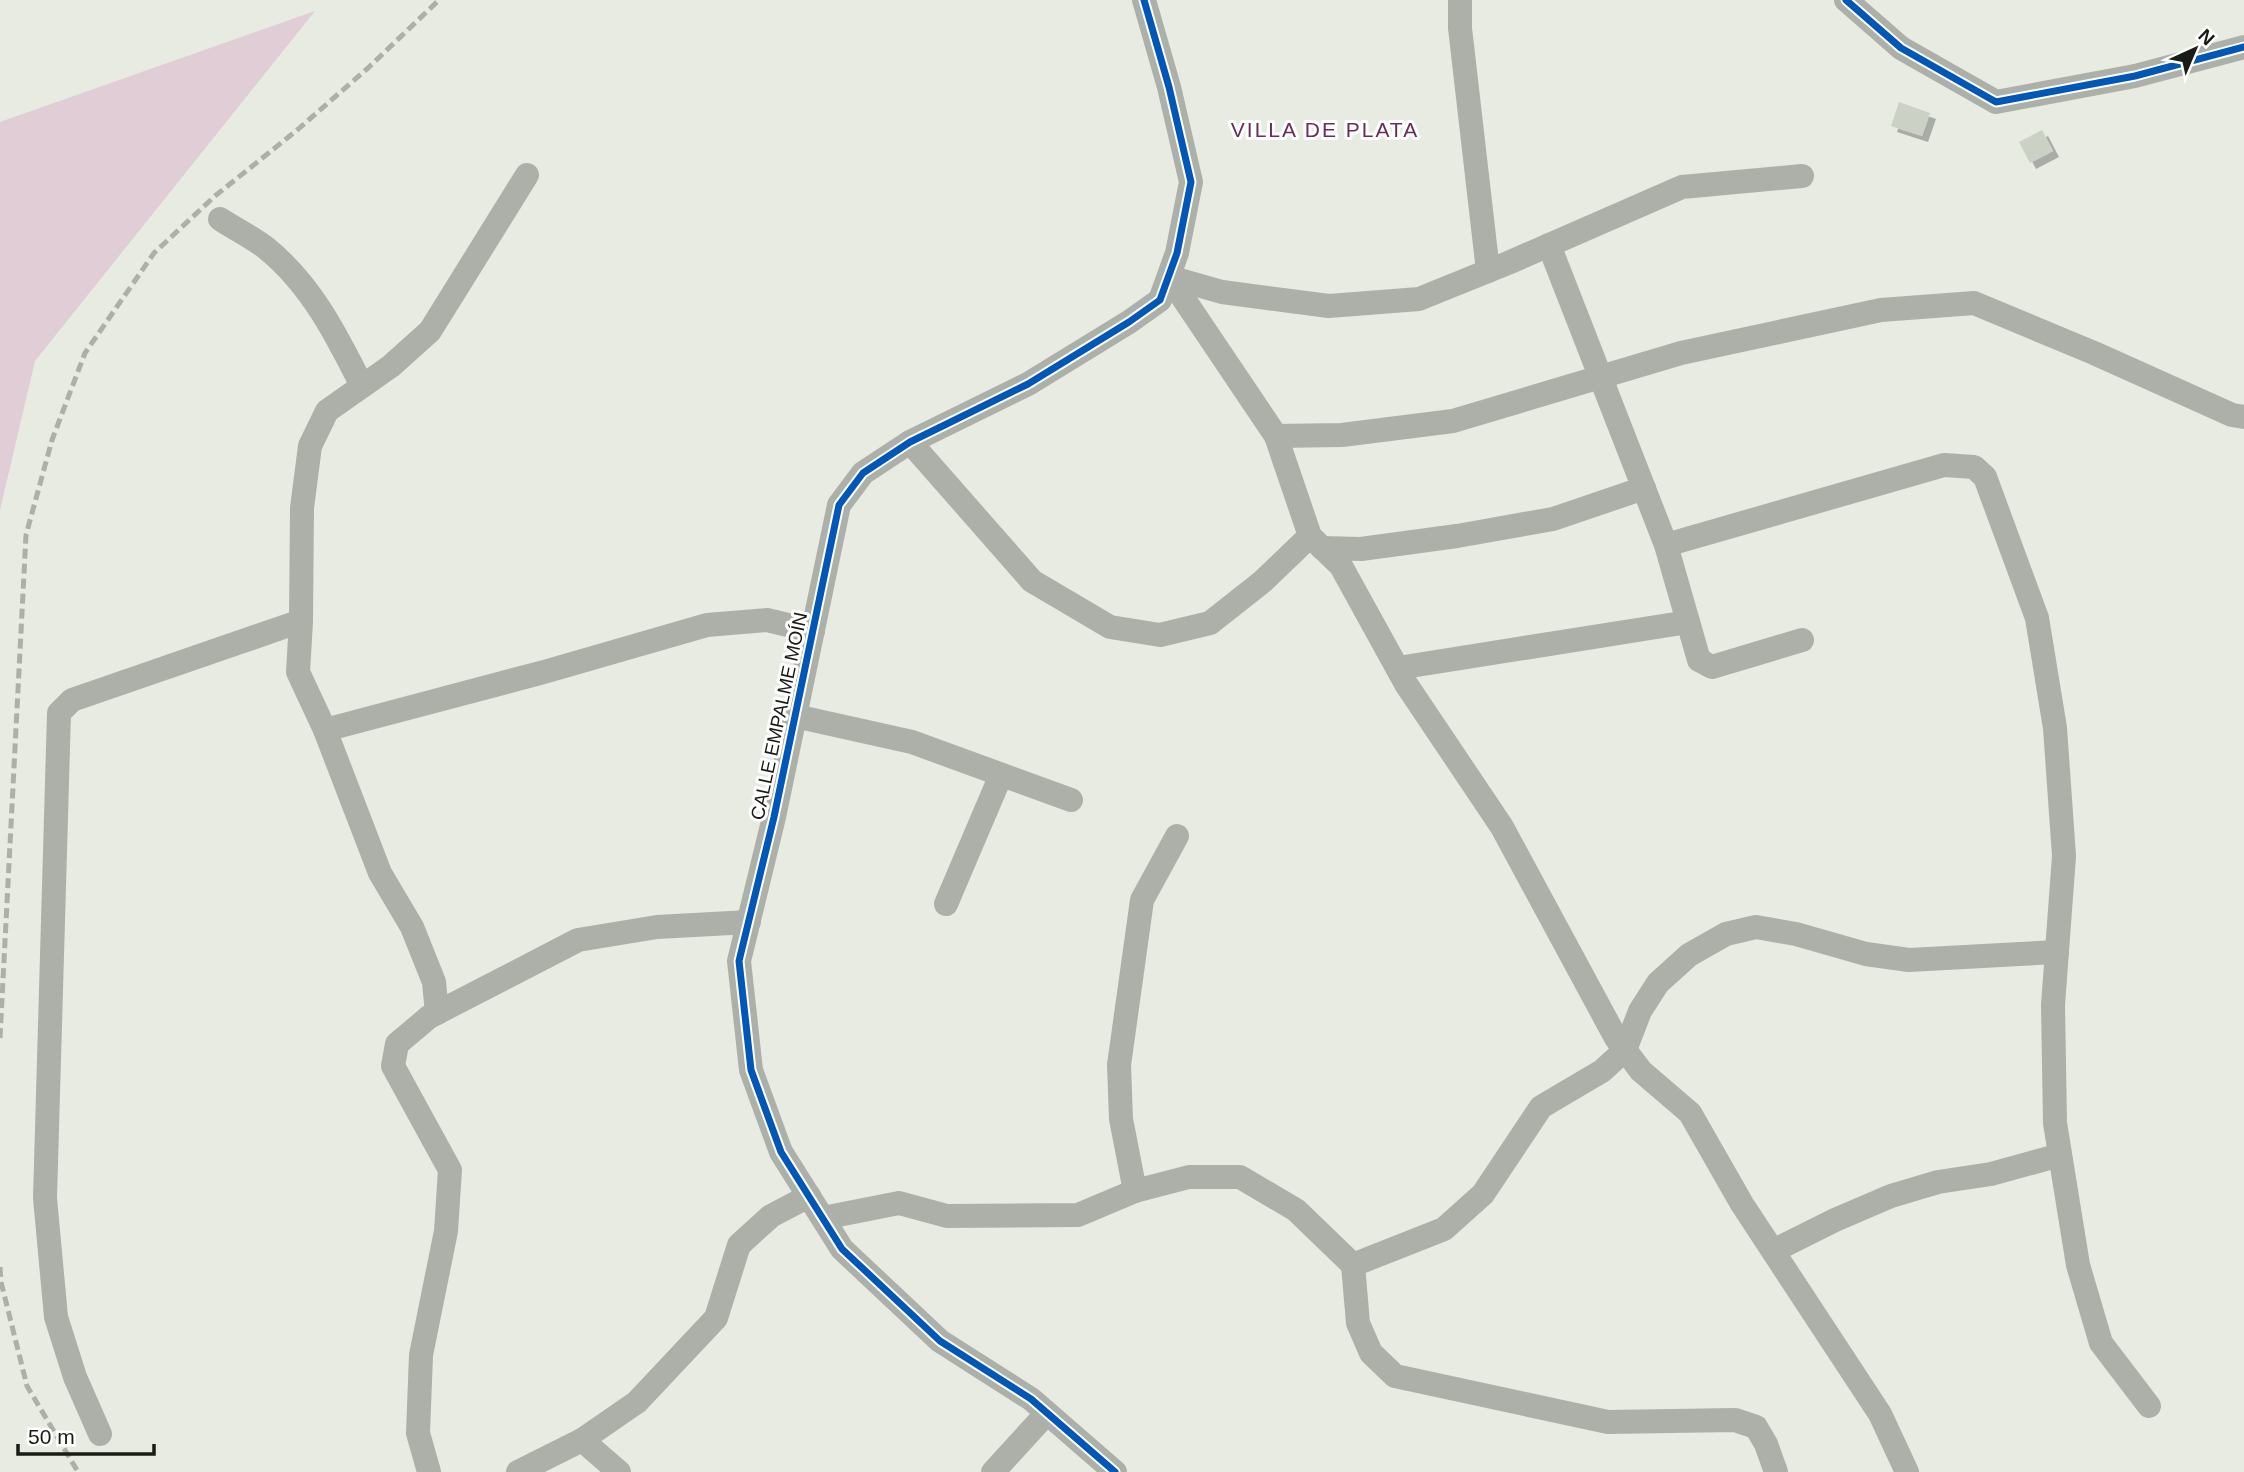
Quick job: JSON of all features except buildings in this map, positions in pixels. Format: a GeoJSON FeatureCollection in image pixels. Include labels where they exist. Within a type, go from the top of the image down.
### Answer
{"type":"FeatureCollection","features":[{"type":"Feature","properties":{"kind":"street","name":"CALLE EMPALME MOÍN"},"geometry":{"type":"LineString","coordinates":[[1115,1472],[1031,1399],[940,1341],[842,1249],[781,1152],[751,1070],[739,961],[774,817],[839,505],[863,473],[910,442],[1028,384],[1160,300],[1177,253],[1191,182],[1169,87],[1144,0]]}},
{"type":"Feature","properties":{"kind":"street"},"geometry":{"type":"LineString","coordinates":[[1460,0],[1460,28],[1488,271]]}},
{"type":"Feature","properties":{"kind":"street"},"geometry":{"type":"LineString","coordinates":[[1846,0],[1901,48],[1996,102],[2135,76],[2244,47]]}},
{"type":"Feature","properties":{"kind":"street"},"geometry":{"type":"LineString","coordinates":[[437,1013],[434,982],[412,927],[380,873],[325,730],[298,672],[302,508],[310,446],[327,411],[391,366],[430,331],[527,175]]}},
{"type":"Feature","properties":{"kind":"street"},"geometry":{"type":"LineString","coordinates":[[1169,276],[1222,292],[1329,306],[1419,299],[1682,187],[1802,176]]}},
{"type":"Feature","properties":{"kind":"street"},"geometry":{"type":"LineString","coordinates":[[220,219],[267,248],[310,293],[362,387]]}},
{"type":"Feature","properties":{"kind":"street"},"geometry":{"type":"LineString","coordinates":[[1549,245],[1666,545],[1699,660],[1712,667],[1802,640]]}},
{"type":"Feature","properties":{"kind":"street"},"geometry":{"type":"LineString","coordinates":[[1169,276],[1276,436],[1316,542],[1341,566],[1398,668],[1502,827],[1610,1026],[1641,1071],[1690,1113],[1742,1204],[1880,1415],[1907,1472]]}},
{"type":"Feature","properties":{"kind":"street"},"geometry":{"type":"LineString","coordinates":[[1276,436],[1342,435],[1453,421],[1681,353],[1881,310],[1975,303],[2232,415],[2244,417]]}},
{"type":"Feature","properties":{"kind":"street"},"geometry":{"type":"LineString","coordinates":[[910,442],[1032,581],[1110,626],[1160,635],[1210,624],[1316,542],[1361,549],[1457,536],[1553,519],[1644,488]]}},
{"type":"Feature","properties":{"kind":"street"},"geometry":{"type":"LineString","coordinates":[[1666,545],[1944,465],[1974,467],[1985,477],[2037,618],[2055,728],[2064,856],[2053,1018],[2055,1123],[2078,1265],[2101,1343],[2149,1406]]}},
{"type":"Feature","properties":{"kind":"street"},"geometry":{"type":"LineString","coordinates":[[325,730],[544,672],[707,625],[767,620],[813,631]]}},
{"type":"Feature","properties":{"kind":"street"},"geometry":{"type":"LineString","coordinates":[[100,1434],[75,1377],[57,1317],[45,1198],[59,713],[72,700],[301,621]]}},
{"type":"Feature","properties":{"kind":"street"},"geometry":{"type":"LineString","coordinates":[[1398,668],[1688,622]]}},
{"type":"Feature","properties":{"kind":"street"},"geometry":{"type":"LineString","coordinates":[[795,716],[912,742],[1071,800]]}},
{"type":"Feature","properties":{"kind":"street"},"geometry":{"type":"LineString","coordinates":[[946,904],[1001,775]]}},
{"type":"Feature","properties":{"kind":"street"},"geometry":{"type":"LineString","coordinates":[[1135,1191],[1121,1119],[1119,1066],[1142,900],[1177,836]]}},
{"type":"Feature","properties":{"kind":"street"},"geometry":{"type":"LineString","coordinates":[[429,1472],[418,1433],[421,1356],[446,1231],[450,1170],[393,1066],[397,1044],[437,1013],[578,940],[657,927],[749,922]]}},
{"type":"Feature","properties":{"kind":"street"},"geometry":{"type":"LineString","coordinates":[[1353,1265],[1444,1229],[1483,1194],[1541,1107],[1602,1071],[1625,1049],[1640,1011],[1658,983],[1689,955],[1726,934],[1756,928],[1796,934],[1866,954],[1909,960],[2057,953]]}},
{"type":"Feature","properties":{"kind":"street"},"geometry":{"type":"LineString","coordinates":[[1773,1251],[1891,1196],[1938,1182],[1991,1174],[2060,1155]]}},
{"type":"Feature","properties":{"kind":"street"},"geometry":{"type":"LineString","coordinates":[[823,1218],[899,1203],[947,1216],[1078,1215],[1135,1191],[1189,1177],[1240,1177],[1296,1210],[1353,1265],[1359,1323],[1371,1353],[1395,1376],[1608,1422],[1735,1420],[1756,1427],[1766,1444],[1776,1472]]}},
{"type":"Feature","properties":{"kind":"street"},"geometry":{"type":"LineString","coordinates":[[518,1472],[582,1440],[637,1402],[716,1318],[739,1245],[771,1216],[809,1196]]}},
{"type":"Feature","properties":{"kind":"street"},"geometry":{"type":"LineString","coordinates":[[993,1472],[1046,1413]]}},
{"type":"Feature","properties":{"kind":"street"},"geometry":{"type":"LineString","coordinates":[[582,1440],[619,1472]]}},
{"type":"Feature","properties":{"kind":"shaded area"},"geometry":{"type":"Polygon","coordinates":[[[315,11],[35,361],[0,510],[0,122],[315,11]]]}},
{"type":"Feature","properties":{"kind":"railway"},"geometry":{"type":"LineString","coordinates":[[0,1038],[26,535],[52,440],[85,353],[154,253],[215,196],[296,131],[368,68],[439,0]]}},
{"type":"Feature","properties":{"kind":"railway"},"geometry":{"type":"LineString","coordinates":[[0,1267],[1,1282],[27,1386],[78,1472]]}},
{"type":"Feature","properties":{"kind":"cycle path"},"geometry":{"type":"LineString","coordinates":[[1115,1472],[1031,1399],[940,1341],[842,1249],[781,1152],[751,1070],[739,961],[774,817],[839,505],[863,473],[910,442],[1028,384],[1160,300],[1177,253],[1191,182],[1169,87],[1144,0]]}},
{"type":"Feature","properties":{"kind":"cycle path"},"geometry":{"type":"LineString","coordinates":[[1846,0],[1901,48],[1996,102],[2135,76],[2244,47]]}},
{"type":"Feature","properties":{"kind":"district","name":"VILLA DE PLATA"},"geometry":{"type":"Point","coordinates":[1325,129]}}]}
